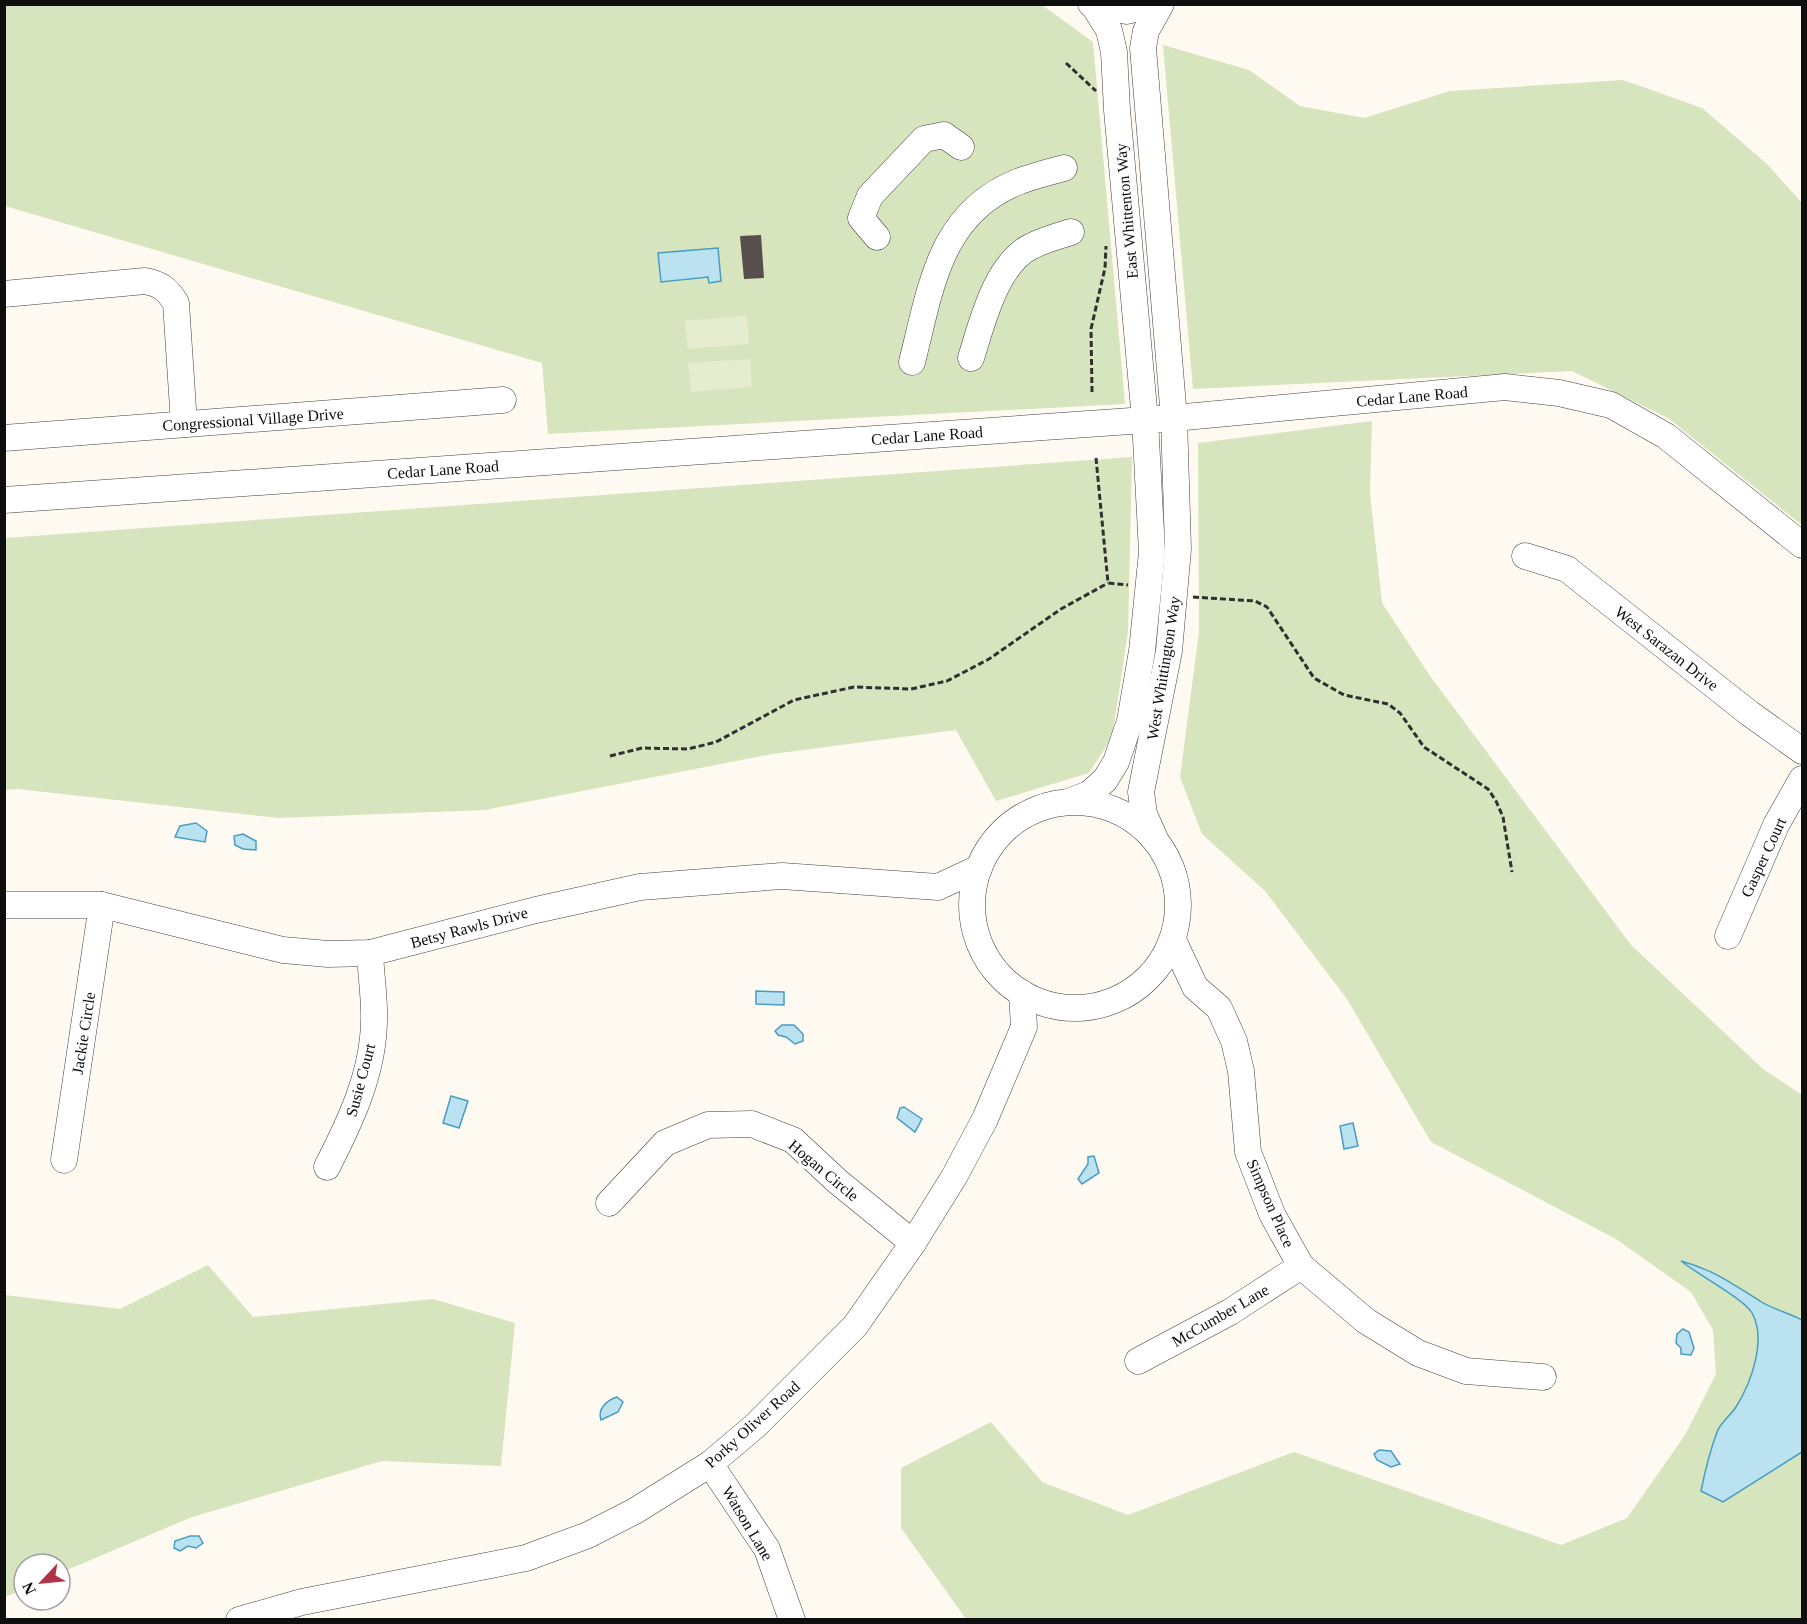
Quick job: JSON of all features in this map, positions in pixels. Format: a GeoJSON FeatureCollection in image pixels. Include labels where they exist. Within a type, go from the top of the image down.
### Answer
{"type":"FeatureCollection","features":[{"type":"Feature","properties":{"kind":"street"},"geometry":{"type":"LineString","coordinates":[[1092,5],[1127,11],[1154,4]]}},
{"type":"Feature","properties":{"kind":"street","name":"East Whittenton Way"},"geometry":{"type":"LineString","coordinates":[[1161,4],[1146,31],[1143,48],[1174,418]]}},
{"type":"Feature","properties":{"kind":"street","name":"East Whittenton Way"},"geometry":{"type":"LineString","coordinates":[[1092,5],[1109,30],[1114,52],[1117,110],[1145,420]]}},
{"type":"Feature","properties":{"kind":"street"},"geometry":{"type":"LineString","coordinates":[[877,237],[861,218],[870,196],[924,139],[944,135],[961,147]]}},
{"type":"Feature","properties":{"kind":"street"},"geometry":{"type":"LineString","coordinates":[[912,362],[936,268],[951,235],[985,200],[1018,182],[1064,168]]}},
{"type":"Feature","properties":{"kind":"street"},"geometry":{"type":"LineString","coordinates":[[971,358],[993,290],[1010,267],[1030,247],[1071,232]]}},
{"type":"Feature","properties":{"kind":"street"},"geometry":{"type":"LineString","coordinates":[[4,294],[145,281],[159,284],[169,291],[176,303],[184,424]]}},
{"type":"Feature","properties":{"kind":"street","name":"Cedar Lane Road"},"geometry":{"type":"LineString","coordinates":[[4,500],[1174,418],[1505,387],[1559,393],[1611,405],[1666,436],[1803,545]]}},
{"type":"Feature","properties":{"kind":"street","name":"Congressional Village Drive"},"geometry":{"type":"LineString","coordinates":[[4,438],[502,400]]}},
{"type":"Feature","properties":{"kind":"street","name":"West Whittington Way"},"geometry":{"type":"LineString","coordinates":[[1156,841],[1144,814],[1141,792],[1169,651],[1176,596],[1178,549],[1174,418]]}},
{"type":"Feature","properties":{"kind":"street","name":"West Whittington Way"},"geometry":{"type":"LineString","coordinates":[[1068,802],[1089,794],[1105,780],[1116,762],[1130,721],[1152,552],[1145,420]]}},
{"type":"Feature","properties":{"kind":"street","name":"West Sarazan Drive"},"geometry":{"type":"LineString","coordinates":[[1525,556],[1567,569],[1749,713],[1803,752]]}},
{"type":"Feature","properties":{"kind":"street","name":"Gasper Court"},"geometry":{"type":"LineString","coordinates":[[1728,936],[1776,825],[1803,779]]}},
{"type":"Feature","properties":{"kind":"street"},"geometry":{"type":"LineString","coordinates":[[1068,802],[1098,804],[1136,821],[1156,841],[1166,856],[1178,894],[1177,922],[1173,940],[1159,966],[1134,990],[1106,1004],[1089,1007],[1060,1007],[1022,993],[1008,983],[988,959],[981,948],[973,912],[975,883],[988,850],[1008,826],[1040,807],[1068,802]]}},
{"type":"Feature","properties":{"kind":"street","name":"Betsy Rawls Drive"},"geometry":{"type":"LineString","coordinates":[[4,905],[102,905],[283,950],[328,954],[370,953],[640,886],[782,876],[938,887],[979,868]]}},
{"type":"Feature","properties":{"kind":"street"},"geometry":{"type":"LineString","coordinates":[[938,887],[973,912]]}},
{"type":"Feature","properties":{"kind":"street","name":"Jackie Circle"},"geometry":{"type":"LineString","coordinates":[[64,1160],[102,905]]}},
{"type":"Feature","properties":{"kind":"street","name":"Simpson Place"},"geometry":{"type":"LineString","coordinates":[[1173,940],[1194,987],[1219,1008],[1234,1041],[1241,1071],[1248,1152],[1272,1214],[1300,1266],[1366,1321],[1418,1353],[1466,1371],[1543,1377]]}},
{"type":"Feature","properties":{"kind":"street","name":"Susie Court"},"geometry":{"type":"LineString","coordinates":[[327,1167],[352,1118],[368,1062],[374,1023],[370,953]]}},
{"type":"Feature","properties":{"kind":"street","name":"Simpson Place"},"geometry":{"type":"LineString","coordinates":[[1148,978],[1194,987]]}},
{"type":"Feature","properties":{"kind":"street","name":"Porky Oliver Road"},"geometry":{"type":"LineString","coordinates":[[239,1620],[302,1602],[526,1558],[588,1535],[635,1511],[710,1464],[755,1426],[855,1326],[913,1243],[954,1177],[985,1119],[1024,1027],[1022,993]]}},
{"type":"Feature","properties":{"kind":"street"},"geometry":{"type":"LineString","coordinates":[[1024,1027],[1060,1007]]}},
{"type":"Feature","properties":{"kind":"street","name":"Hogan Circle"},"geometry":{"type":"LineString","coordinates":[[609,1203],[665,1143],[708,1125],[752,1124],[793,1140],[837,1181],[913,1243]]}},
{"type":"Feature","properties":{"kind":"street","name":"McCumber Lane"},"geometry":{"type":"LineString","coordinates":[[1138,1361],[1230,1312],[1300,1266]]}},
{"type":"Feature","properties":{"kind":"street","name":"Watson Lane"},"geometry":{"type":"LineString","coordinates":[[710,1464],[767,1549],[792,1620]]}},
{"type":"Feature","properties":{"kind":"path"},"geometry":{"type":"LineString","coordinates":[[1066,63],[1098,93]]}},
{"type":"Feature","properties":{"kind":"path"},"geometry":{"type":"LineString","coordinates":[[1092,392],[1091,328],[1105,268],[1107,238]]}},
{"type":"Feature","properties":{"kind":"path"},"geometry":{"type":"LineString","coordinates":[[1096,458],[1108,583]]}},
{"type":"Feature","properties":{"kind":"path"},"geometry":{"type":"LineString","coordinates":[[610,756],[642,748],[688,749],[716,742],[794,700],[854,687],[911,688],[947,681],[989,659],[1061,609],[1108,583],[1148,588]]}},
{"type":"Feature","properties":{"kind":"path"},"geometry":{"type":"LineString","coordinates":[[1176,596],[1255,601],[1267,607],[1314,678],[1344,695],[1388,704],[1400,713],[1424,747],[1474,778],[1496,801],[1503,817],[1512,872]]}},
{"type":"Feature","properties":{"kind":"green space"},"geometry":{"type":"Polygon","coordinates":[[[4,5],[1042,5],[1093,42],[1125,404],[548,434],[542,363],[5,206],[4,5]]]}},
{"type":"Feature","properties":{"kind":"green space"},"geometry":{"type":"Polygon","coordinates":[[[1163,45],[1249,70],[1300,106],[1364,118],[1450,91],[1623,80],[1702,108],[1767,164],[1802,203],[1802,525],[1668,418],[1572,371],[1193,389],[1163,45]]]}},
{"type":"Feature","properties":{"kind":"green space"},"geometry":{"type":"Polygon","coordinates":[[[747,316],[749,344],[688,349],[685,321],[747,316]]]}},
{"type":"Feature","properties":{"kind":"green space"},"geometry":{"type":"Polygon","coordinates":[[[750,359],[752,387],[691,392],[688,363],[750,359]]]}},
{"type":"Feature","properties":{"kind":"green space"},"geometry":{"type":"Polygon","coordinates":[[[1372,421],[1370,493],[1382,603],[1430,676],[1631,945],[1763,1069],[1802,1095],[1802,1619],[966,1619],[901,1528],[901,1468],[991,1422],[1042,1482],[1128,1515],[1294,1452],[1561,1545],[1627,1518],[1685,1435],[1716,1374],[1713,1330],[1691,1292],[1616,1239],[1431,1142],[1347,999],[1265,891],[1202,834],[1180,777],[1199,632],[1198,443],[1372,421]]]}},
{"type":"Feature","properties":{"kind":"green space"},"geometry":{"type":"Polygon","coordinates":[[[1132,457],[1128,632],[1112,737],[1089,773],[996,801],[956,730],[772,754],[485,810],[279,818],[17,789],[5,790],[5,538],[1132,457]]]}},
{"type":"Feature","properties":{"kind":"green space"},"geometry":{"type":"Polygon","coordinates":[[[208,1265],[253,1317],[433,1299],[515,1323],[501,1466],[382,1461],[192,1517],[72,1568],[72,1552],[12,1552],[12,1594],[5,1597],[5,1295],[120,1309],[208,1265]]]}},
{"type":"Feature","properties":{"kind":"water"},"geometry":{"type":"Polygon","coordinates":[[[718,248],[721,281],[709,283],[708,277],[661,282],[658,253],[718,248]]]}},
{"type":"Feature","properties":{"kind":"water"},"geometry":{"type":"Polygon","coordinates":[[[196,823],[207,831],[205,842],[175,837],[180,826],[196,823]]]}},
{"type":"Feature","properties":{"kind":"water"},"geometry":{"type":"Polygon","coordinates":[[[243,834],[256,841],[256,850],[243,849],[235,845],[234,836],[243,834]]]}},
{"type":"Feature","properties":{"kind":"water"},"geometry":{"type":"Polygon","coordinates":[[[756,991],[784,992],[784,1005],[756,1004],[756,991]]]}},
{"type":"Feature","properties":{"kind":"water"},"geometry":{"type":"Polygon","coordinates":[[[782,1025],[794,1025],[803,1034],[803,1041],[795,1044],[786,1037],[778,1035],[775,1031],[782,1025]]]}},
{"type":"Feature","properties":{"kind":"water"},"geometry":{"type":"Polygon","coordinates":[[[451,1096],[468,1101],[459,1128],[443,1123],[451,1096]]]}},
{"type":"Feature","properties":{"kind":"water"},"geometry":{"type":"Polygon","coordinates":[[[904,1107],[922,1119],[915,1132],[897,1118],[900,1108],[904,1107]]]}},
{"type":"Feature","properties":{"kind":"water"},"geometry":{"type":"Polygon","coordinates":[[[1353,1123],[1358,1146],[1344,1149],[1340,1126],[1353,1123]]]}},
{"type":"Feature","properties":{"kind":"water"},"geometry":{"type":"Polygon","coordinates":[[[1094,1156],[1099,1173],[1082,1184],[1078,1179],[1088,1164],[1088,1157],[1094,1156]]]}},
{"type":"Feature","properties":{"kind":"water"},"geometry":{"type":"Polygon","coordinates":[[[1681,1261],[1713,1273],[1765,1304],[1802,1320],[1802,1452],[1723,1502],[1701,1491],[1717,1432],[1736,1407],[1752,1374],[1758,1336],[1756,1324],[1752,1313],[1740,1301],[1681,1261]]]}},
{"type":"Feature","properties":{"kind":"water"},"geometry":{"type":"Polygon","coordinates":[[[1683,1329],[1689,1332],[1694,1348],[1691,1355],[1681,1354],[1681,1348],[1676,1343],[1677,1334],[1683,1329]]]}},
{"type":"Feature","properties":{"kind":"water"},"geometry":{"type":"Polygon","coordinates":[[[617,1397],[623,1402],[618,1412],[601,1420],[600,1412],[604,1405],[617,1397]]]}},
{"type":"Feature","properties":{"kind":"water"},"geometry":{"type":"Polygon","coordinates":[[[1379,1450],[1391,1451],[1400,1464],[1391,1467],[1377,1460],[1374,1454],[1379,1450]]]}},
{"type":"Feature","properties":{"kind":"water"},"geometry":{"type":"Polygon","coordinates":[[[190,1536],[199,1536],[203,1543],[196,1548],[188,1546],[180,1551],[174,1548],[175,1541],[190,1536]]]}},
{"type":"Feature","properties":{"kind":"building"},"geometry":{"type":"Polygon","coordinates":[[[761,235],[764,278],[744,279],[740,236],[761,235]]]}}]}
